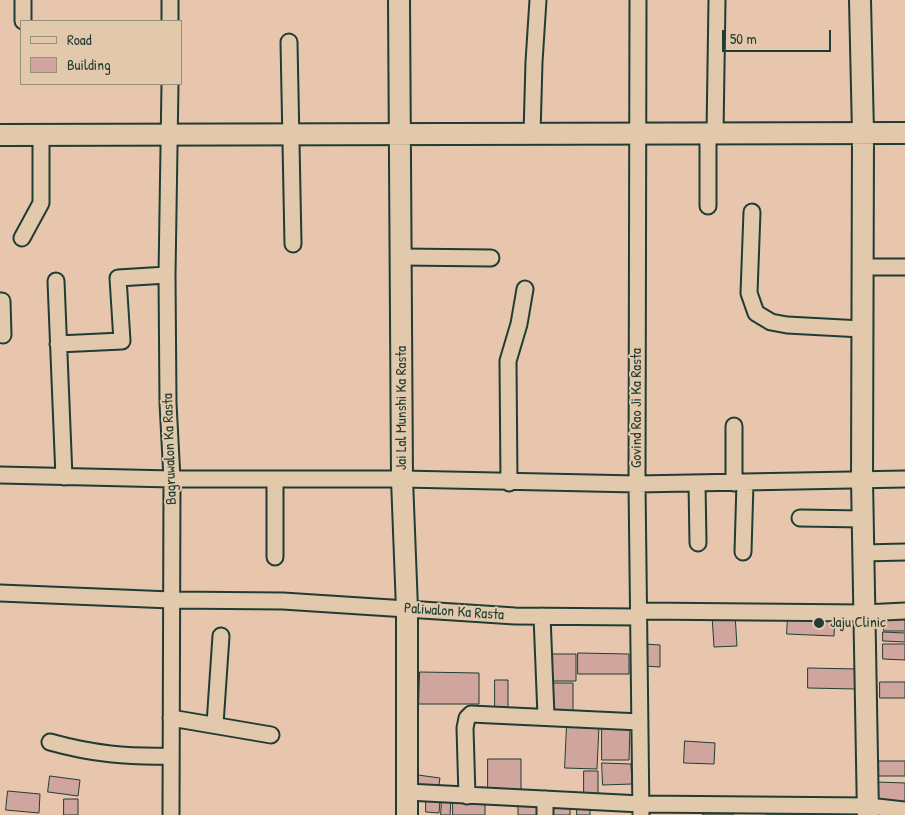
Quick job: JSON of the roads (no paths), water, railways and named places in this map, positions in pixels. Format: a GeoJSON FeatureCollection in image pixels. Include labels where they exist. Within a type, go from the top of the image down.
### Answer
{"type":"FeatureCollection","features":[{"type":"Feature","properties":{"kind":"street"},"geometry":{"type":"LineString","coordinates":[[23,0],[23,20]]}},
{"type":"Feature","properties":{"kind":"street"},"geometry":{"type":"LineString","coordinates":[[170,0],[170,20]]}},
{"type":"Feature","properties":{"kind":"street","name":"Jai Lal Munshi Ka Rasta"},"geometry":{"type":"LineString","coordinates":[[399,0],[402,134],[402,479],[406,609],[407,815]]}},
{"type":"Feature","properties":{"kind":"street"},"geometry":{"type":"LineString","coordinates":[[532,134],[538,0]]}},
{"type":"Feature","properties":{"kind":"street","name":"Govind Rao Ji Ka Rasta"},"geometry":{"type":"LineString","coordinates":[[638,0],[637,484],[641,810]]}},
{"type":"Feature","properties":{"kind":"street"},"geometry":{"type":"LineString","coordinates":[[708,206],[717,0]]}},
{"type":"Feature","properties":{"kind":"street"},"geometry":{"type":"LineString","coordinates":[[860,0],[863,133],[862,519],[868,810]]}},
{"type":"Feature","properties":{"kind":"street"},"geometry":{"type":"LineString","coordinates":[[289,42],[289,134],[293,244]]}},
{"type":"Feature","properties":{"kind":"street","name":"Bagruwalon Ka Rasta"},"geometry":{"type":"LineString","coordinates":[[170,85],[166,274],[168,403],[172,479],[171,815]]}},
{"type":"Feature","properties":{"kind":"street"},"geometry":{"type":"LineString","coordinates":[[0,135],[170,133],[905,133]]}},
{"type":"Feature","properties":{"kind":"street"},"geometry":{"type":"LineString","coordinates":[[22,238],[41,203],[41,135]]}},
{"type":"Feature","properties":{"kind":"street"},"geometry":{"type":"LineString","coordinates":[[752,212],[749,293],[756,313],[770,322],[787,325],[862,329]]}},
{"type":"Feature","properties":{"kind":"street"},"geometry":{"type":"LineString","coordinates":[[402,256],[491,258]]}},
{"type":"Feature","properties":{"kind":"street"},"geometry":{"type":"LineString","coordinates":[[862,267],[905,267]]}},
{"type":"Feature","properties":{"kind":"street"},"geometry":{"type":"LineString","coordinates":[[58,344],[122,342],[118,278],[166,274]]}},
{"type":"Feature","properties":{"kind":"street"},"geometry":{"type":"LineString","coordinates":[[56,281],[64,477]]}},
{"type":"Feature","properties":{"kind":"street"},"geometry":{"type":"LineString","coordinates":[[509,483],[508,361],[519,324],[525,289]]}},
{"type":"Feature","properties":{"kind":"street"},"geometry":{"type":"LineString","coordinates":[[0,301],[2,301],[3,335]]}},
{"type":"Feature","properties":{"kind":"street"},"geometry":{"type":"LineString","coordinates":[[734,426],[740,483],[743,552]]}},
{"type":"Feature","properties":{"kind":"street"},"geometry":{"type":"LineString","coordinates":[[0,476],[172,479],[402,479],[509,483],[637,484],[905,480]]}},
{"type":"Feature","properties":{"kind":"street"},"geometry":{"type":"LineString","coordinates":[[275,479],[275,557]]}},
{"type":"Feature","properties":{"kind":"street"},"geometry":{"type":"LineString","coordinates":[[697,484],[698,543]]}},
{"type":"Feature","properties":{"kind":"street"},"geometry":{"type":"LineString","coordinates":[[800,518],[862,519]]}},
{"type":"Feature","properties":{"kind":"street"},"geometry":{"type":"LineString","coordinates":[[863,553],[905,552]]}},
{"type":"Feature","properties":{"kind":"street","name":"Paliwalon Ka Rasta"},"geometry":{"type":"LineString","coordinates":[[0,593],[171,600],[283,601],[515,616],[638,617],[642,611],[864,613],[905,611]]}},
{"type":"Feature","properties":{"kind":"street"},"geometry":{"type":"LineString","coordinates":[[542,616],[546,716]]}},
{"type":"Feature","properties":{"kind":"street"},"geometry":{"type":"LineString","coordinates":[[215,724],[221,636]]}},
{"type":"Feature","properties":{"kind":"street"},"geometry":{"type":"LineString","coordinates":[[467,796],[465,728],[467,718],[471,714],[546,716],[640,722]]}},
{"type":"Feature","properties":{"kind":"street"},"geometry":{"type":"LineString","coordinates":[[171,718],[271,735]]}},
{"type":"Feature","properties":{"kind":"street"},"geometry":{"type":"LineString","coordinates":[[50,742],[89,752],[130,757],[171,756]]}},
{"type":"Feature","properties":{"kind":"street"},"geometry":{"type":"LineString","coordinates":[[407,792],[545,799],[641,810],[905,810]]}},
{"type":"Feature","properties":{"kind":"street"},"geometry":{"type":"LineString","coordinates":[[545,799],[545,815]]}},
{"type":"Feature","properties":{"kind":"place","name":"Jaju Clinic"},"geometry":{"type":"Point","coordinates":[819,623]}}]}
